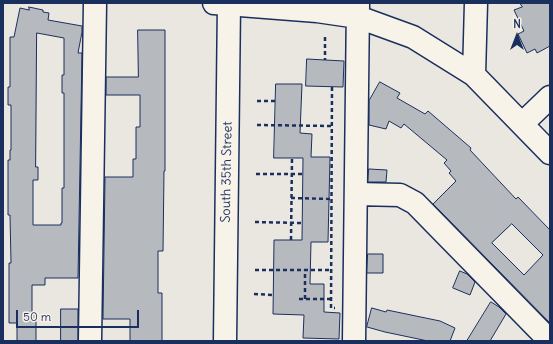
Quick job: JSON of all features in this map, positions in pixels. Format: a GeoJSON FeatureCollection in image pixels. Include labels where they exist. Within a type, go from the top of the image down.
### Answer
{"type":"FeatureCollection","features":[{"type":"Feature","properties":{"kind":"street"},"geometry":{"type":"LineString","coordinates":[[90,341],[95,3]]}},
{"type":"Feature","properties":{"kind":"street"},"geometry":{"type":"LineString","coordinates":[[224,3],[317,11],[358,10],[413,37],[474,75],[550,153]]}},
{"type":"Feature","properties":{"kind":"street","name":"South 35th Street"},"geometry":{"type":"LineString","coordinates":[[224,3],[225,341]]}},
{"type":"Feature","properties":{"kind":"street"},"geometry":{"type":"LineString","coordinates":[[474,75],[476,3]]}},
{"type":"Feature","properties":{"kind":"street"},"geometry":{"type":"LineString","coordinates":[[354,341],[358,10]]}},
{"type":"Feature","properties":{"kind":"street"},"geometry":{"type":"LineString","coordinates":[[522,124],[550,97]]}},
{"type":"Feature","properties":{"kind":"street"},"geometry":{"type":"LineString","coordinates":[[356,194],[400,195],[415,203],[550,341]]}},
{"type":"Feature","properties":{"kind":"path"},"geometry":{"type":"LineString","coordinates":[[325,37],[325,60]]}},
{"type":"Feature","properties":{"kind":"path"},"geometry":{"type":"LineString","coordinates":[[332,87],[331,308],[354,308]]}},
{"type":"Feature","properties":{"kind":"path"},"geometry":{"type":"LineString","coordinates":[[257,101],[275,101]]}},
{"type":"Feature","properties":{"kind":"path"},"geometry":{"type":"LineString","coordinates":[[257,125],[332,126]]}},
{"type":"Feature","properties":{"kind":"path"},"geometry":{"type":"LineString","coordinates":[[291,240],[292,158]]}},
{"type":"Feature","properties":{"kind":"path"},"geometry":{"type":"LineString","coordinates":[[256,174],[303,174]]}},
{"type":"Feature","properties":{"kind":"path"},"geometry":{"type":"LineString","coordinates":[[291,198],[331,199]]}},
{"type":"Feature","properties":{"kind":"path"},"geometry":{"type":"LineString","coordinates":[[255,222],[302,223]]}},
{"type":"Feature","properties":{"kind":"path"},"geometry":{"type":"LineString","coordinates":[[255,270],[331,270]]}},
{"type":"Feature","properties":{"kind":"path"},"geometry":{"type":"LineString","coordinates":[[305,270],[305,298]]}},
{"type":"Feature","properties":{"kind":"path"},"geometry":{"type":"LineString","coordinates":[[254,294],[273,295]]}},
{"type":"Feature","properties":{"kind":"path"},"geometry":{"type":"LineString","coordinates":[[299,298],[331,299]]}},
{"type":"Feature","properties":{"kind":"building"},"geometry":{"type":"Polygon","coordinates":[[[520,3],[550,3],[550,46],[537,53],[535,49],[527,53],[518,34],[524,31],[514,10],[522,7],[520,3]]]}},
{"type":"Feature","properties":{"kind":"building"},"geometry":{"type":"Polygon","coordinates":[[[29,7],[49,13],[48,20],[82,26],[78,53],[82,53],[78,278],[45,278],[45,285],[32,285],[32,313],[36,313],[36,341],[17,341],[17,323],[9,323],[9,263],[11,263],[10,215],[8,215],[8,160],[10,160],[11,150],[11,105],[8,105],[8,87],[10,87],[10,37],[14,37],[20,8],[29,10],[29,7]],[[37,33],[36,167],[38,167],[38,180],[33,180],[33,225],[61,225],[62,223],[62,188],[64,188],[64,93],[62,93],[62,75],[64,75],[64,38],[37,33]]]}},
{"type":"Feature","properties":{"kind":"building"},"geometry":{"type":"Polygon","coordinates":[[[138,30],[165,30],[165,171],[163,251],[158,251],[158,293],[162,293],[162,341],[130,341],[130,319],[103,319],[105,177],[133,177],[133,159],[136,159],[136,127],[140,127],[140,95],[106,95],[106,77],[138,77],[138,30]]]}},
{"type":"Feature","properties":{"kind":"building"},"geometry":{"type":"Polygon","coordinates":[[[307,59],[344,61],[343,87],[306,86],[307,59]]]}},
{"type":"Feature","properties":{"kind":"building"},"geometry":{"type":"Polygon","coordinates":[[[380,82],[400,93],[397,98],[425,114],[428,111],[471,148],[470,150],[516,199],[518,197],[550,230],[550,323],[433,204],[456,181],[449,173],[451,171],[444,163],[447,160],[404,124],[401,128],[389,121],[386,129],[369,125],[369,101],[380,82]],[[512,224],[492,243],[524,275],[543,255],[512,224]]]}},
{"type":"Feature","properties":{"kind":"building"},"geometry":{"type":"Polygon","coordinates":[[[276,84],[302,84],[300,133],[312,134],[311,157],[330,157],[328,242],[311,242],[310,284],[324,284],[324,312],[340,313],[339,339],[303,338],[304,315],[273,314],[274,240],[302,240],[303,158],[274,158],[276,84]]]}},
{"type":"Feature","properties":{"kind":"building"},"geometry":{"type":"Polygon","coordinates":[[[369,169],[387,170],[386,182],[368,182],[369,169]]]}},
{"type":"Feature","properties":{"kind":"building"},"geometry":{"type":"Polygon","coordinates":[[[368,254],[383,254],[383,273],[367,273],[368,254]]]}},
{"type":"Feature","properties":{"kind":"building"},"geometry":{"type":"Polygon","coordinates":[[[460,271],[467,274],[475,282],[470,295],[453,288],[460,271]]]}},
{"type":"Feature","properties":{"kind":"building"},"geometry":{"type":"Polygon","coordinates":[[[491,302],[506,314],[490,341],[467,341],[491,302]]]}},
{"type":"Feature","properties":{"kind":"building"},"geometry":{"type":"Polygon","coordinates":[[[372,308],[386,312],[387,310],[440,321],[455,328],[450,341],[428,341],[385,332],[367,327],[372,308]]]}},
{"type":"Feature","properties":{"kind":"building"},"geometry":{"type":"Polygon","coordinates":[[[61,309],[78,309],[78,341],[61,341],[61,309]]]}}]}
